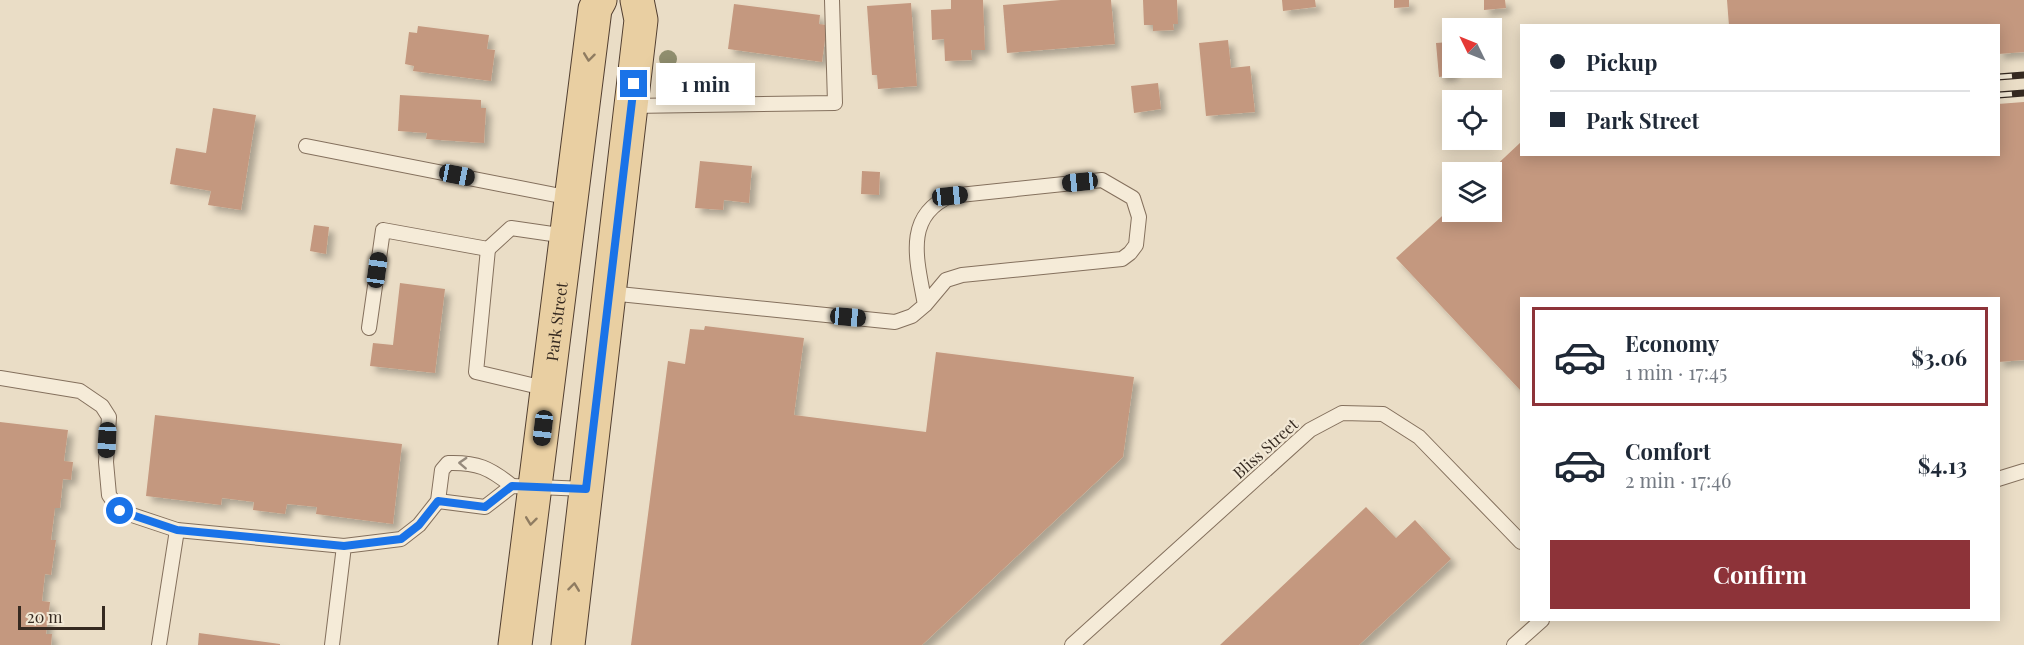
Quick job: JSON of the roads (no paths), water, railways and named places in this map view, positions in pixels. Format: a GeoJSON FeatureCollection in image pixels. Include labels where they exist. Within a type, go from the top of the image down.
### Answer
{"type":"FeatureCollection","features":[{"type":"Feature","properties":{"kind":"main road","name":"Park Street"},"geometry":{"type":"LineString","coordinates":[[515,645],[524,486],[548,389],[595,9],[600,0]]}},
{"type":"Feature","properties":{"kind":"main road"},"geometry":{"type":"LineString","coordinates":[[568,645],[641,20],[637,0]]}},
{"type":"Feature","properties":{"kind":"lane"},"geometry":{"type":"LineString","coordinates":[[631,106],[835,103],[832,0]]}},
{"type":"Feature","properties":{"kind":"lane"},"geometry":{"type":"LineString","coordinates":[[306,146],[571,198]]}},
{"type":"Feature","properties":{"kind":"lane"},"geometry":{"type":"LineString","coordinates":[[609,293],[895,322],[912,316],[925,305],[946,280],[962,275],[1122,259],[1136,244],[1139,217],[1133,198],[1102,180],[950,196],[936,201],[921,220],[917,234],[917,258],[925,305]]}},
{"type":"Feature","properties":{"kind":"lane"},"geometry":{"type":"LineString","coordinates":[[548,389],[476,372],[488,249],[511,228],[566,236]]}},
{"type":"Feature","properties":{"kind":"lane"},"geometry":{"type":"LineString","coordinates":[[369,328],[383,230],[488,249]]}},
{"type":"Feature","properties":{"kind":"lane"},"geometry":{"type":"LineString","coordinates":[[0,378],[80,391],[102,406],[109,417],[106,462],[109,495],[120,511],[177,530],[344,546],[401,539],[419,525],[438,501],[442,470],[448,463],[468,462],[494,470],[524,486],[586,489]]}},
{"type":"Feature","properties":{"kind":"lane","name":"Bliss Street"},"geometry":{"type":"LineString","coordinates":[[1072,645],[1310,430],[1342,413],[1383,414],[1419,437],[1520,541]]}},
{"type":"Feature","properties":{"kind":"lane"},"geometry":{"type":"LineString","coordinates":[[2000,478],[2024,471]]}},
{"type":"Feature","properties":{"kind":"lane"},"geometry":{"type":"LineString","coordinates":[[438,501],[485,507],[524,486]]}},
{"type":"Feature","properties":{"kind":"lane"},"geometry":{"type":"LineString","coordinates":[[159,645],[177,530]]}},
{"type":"Feature","properties":{"kind":"lane"},"geometry":{"type":"LineString","coordinates":[[332,645],[344,546]]}},
{"type":"Feature","properties":{"kind":"lane"},"geometry":{"type":"LineString","coordinates":[[1514,645],[1541,621]]}},
{"type":"Feature","properties":{"kind":"railway"},"geometry":{"type":"LineString","coordinates":[[2000,77],[2024,75]]}},
{"type":"Feature","properties":{"kind":"railway"},"geometry":{"type":"LineString","coordinates":[[2000,95],[2024,93]]}}]}
